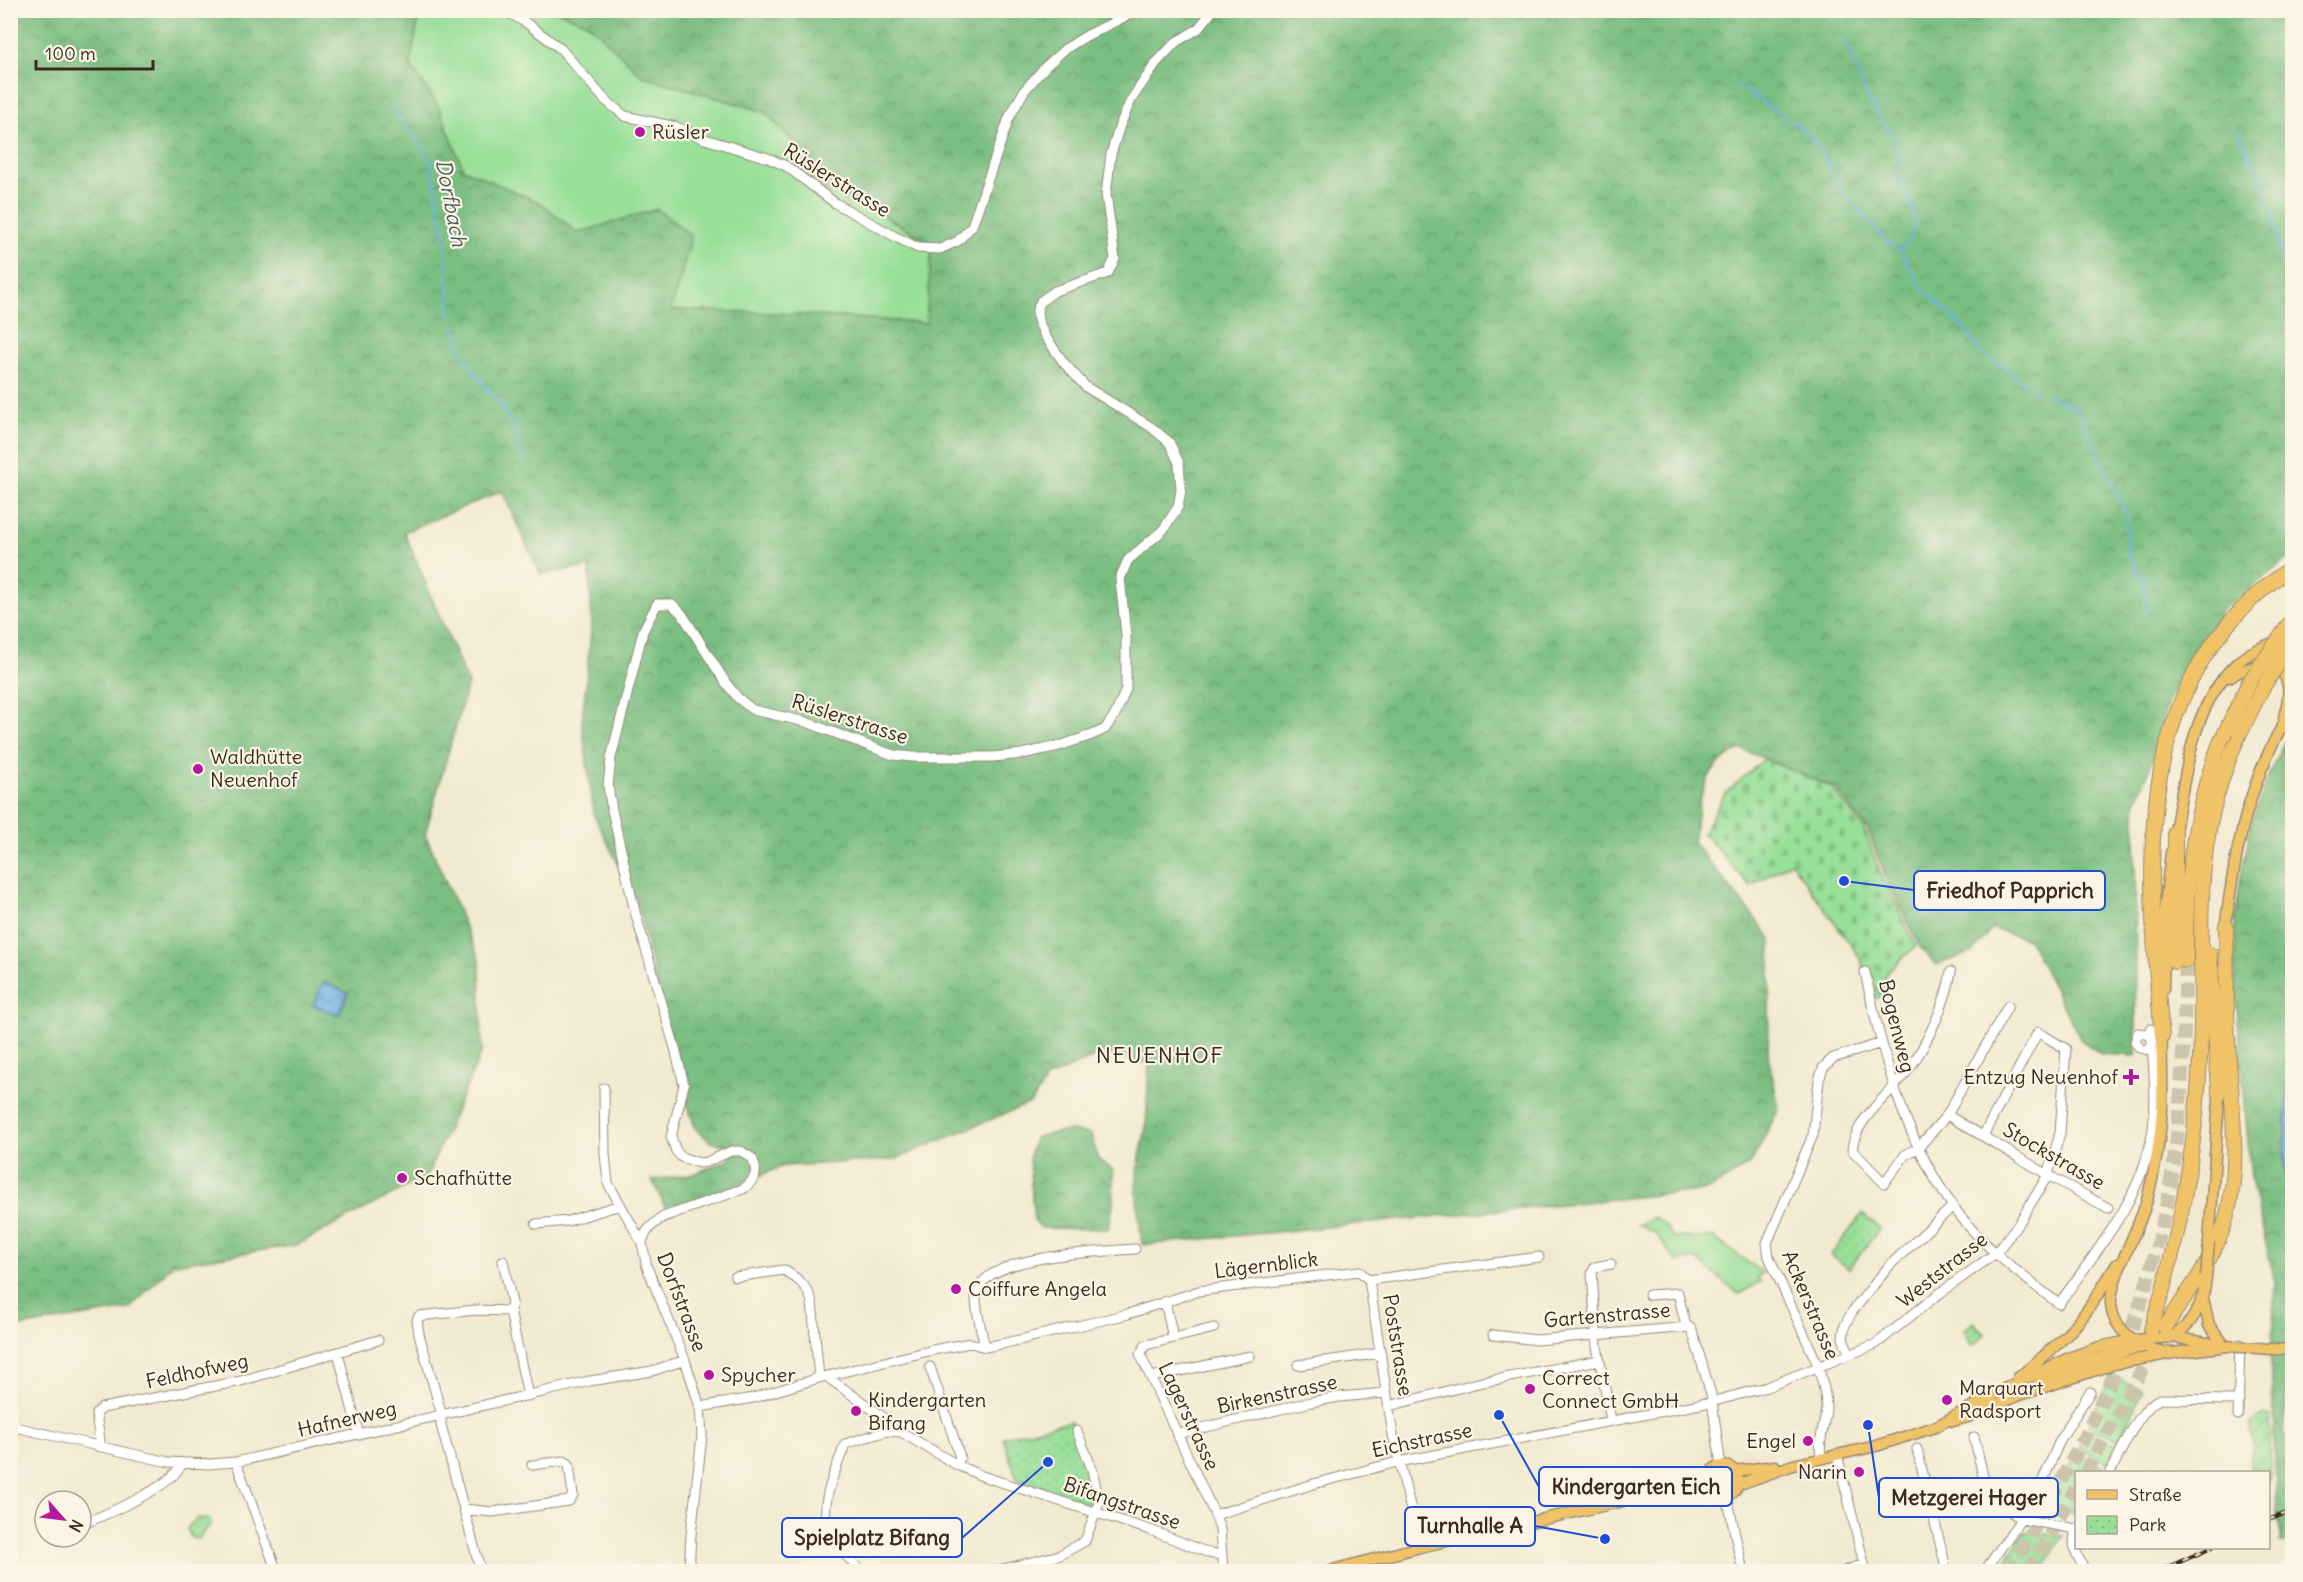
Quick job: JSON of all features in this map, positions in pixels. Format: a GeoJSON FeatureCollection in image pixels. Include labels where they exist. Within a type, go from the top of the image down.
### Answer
{"type":"FeatureCollection","features":[{"type":"Feature","properties":{"kind":"highway"},"geometry":{"type":"LineString","coordinates":[[2155,1034],[2153,849],[2160,775],[2171,728],[2187,687],[2212,643],[2240,610],[2292,567]]}},
{"type":"Feature","properties":{"kind":"highway"},"geometry":{"type":"LineString","coordinates":[[2175,832],[2180,962],[2192,845],[2200,803],[2220,743],[2250,682],[2292,620]]}},
{"type":"Feature","properties":{"kind":"highway"},"geometry":{"type":"LineString","coordinates":[[2163,1332],[2194,1141],[2200,1058],[2202,910],[2206,847],[2220,786],[2239,735],[2262,689],[2292,643]]}},
{"type":"Feature","properties":{"kind":"highway"},"geometry":{"type":"LineString","coordinates":[[2206,847],[2219,1091]]}},
{"type":"Feature","properties":{"kind":"highway"},"geometry":{"type":"LineString","coordinates":[[2163,1332],[2215,1247],[2224,1225],[2233,1186],[2234,1149],[2228,1032],[2226,925]]}},
{"type":"Feature","properties":{"kind":"main road"},"geometry":{"type":"LineString","coordinates":[[2173,1353],[2161,1352],[2133,1340],[2121,1328],[2110,1302],[2147,1201],[2159,1144],[2162,1103],[2155,1034],[2168,866],[2183,785],[2198,729],[2210,702],[2235,665],[2248,656],[2292,636]]}},
{"type":"Feature","properties":{"kind":"main road"},"geometry":{"type":"LineString","coordinates":[[2224,679],[2256,665],[2276,669],[2284,677],[2288,686],[2283,725]]}},
{"type":"Feature","properties":{"kind":"main road"},"geometry":{"type":"LineString","coordinates":[[1947,1422],[2010,1386],[2083,1353],[2190,1323],[2203,1298],[2221,1068],[2222,961],[2234,864],[2246,813],[2263,765],[2292,710]]}},
{"type":"Feature","properties":{"kind":"main road"},"geometry":{"type":"LineString","coordinates":[[2010,1386],[2049,1352],[2083,1317],[2131,1244]]}},
{"type":"Feature","properties":{"kind":"main road"},"geometry":{"type":"LineString","coordinates":[[2203,1298],[2209,1324],[2225,1346]]}},
{"type":"Feature","properties":{"kind":"main road"},"geometry":{"type":"LineString","coordinates":[[2163,1332],[2225,1346],[2292,1350]]}},
{"type":"Feature","properties":{"kind":"main road"},"geometry":{"type":"LineString","coordinates":[[2020,1395],[2071,1368],[2101,1357],[2147,1347],[2163,1332]]}},
{"type":"Feature","properties":{"kind":"main road"},"geometry":{"type":"LineString","coordinates":[[1737,1485],[1793,1465],[1914,1435],[1947,1422],[1968,1417],[2020,1395],[2114,1364],[2225,1346]]}},
{"type":"Feature","properties":{"kind":"main road"},"geometry":{"type":"LineString","coordinates":[[1735,1471],[1793,1465]]}},
{"type":"Feature","properties":{"kind":"main road"},"geometry":{"type":"LineString","coordinates":[[1325,1572],[1420,1547],[1677,1489],[1721,1466],[1735,1471],[1738,1478],[1733,1492],[1726,1496],[1718,1495],[1711,1490],[1677,1489]]}},
{"type":"Feature","properties":{"kind":"main road"},"geometry":{"type":"LineString","coordinates":[[1709,1474],[1708,1482],[1711,1490]]}},
{"type":"Feature","properties":{"kind":"street","name":"Rüslerstrasse"},"geometry":{"type":"LineString","coordinates":[[504,10],[561,48],[605,100],[625,116],[676,127],[705,139],[768,158],[786,166],[835,203],[894,236],[918,248],[940,249],[958,241],[972,226],[1009,118],[1024,91],[1065,49],[1138,10]]}},
{"type":"Feature","properties":{"kind":"street","name":"Rüslerstrasse"},"geometry":{"type":"LineString","coordinates":[[642,1244],[644,1234],[651,1225],[663,1217],[743,1189],[753,1181],[756,1174],[752,1158],[741,1151],[731,1150],[707,1162],[699,1163],[689,1161],[676,1151],[670,1137],[684,1085],[635,912],[608,786],[611,758],[643,631],[657,604],[672,604],[682,614],[726,683],[738,698],[753,710],[806,722],[893,755],[913,758],[1022,754],[1059,746],[1105,729],[1116,713],[1126,689],[1126,634],[1120,578],[1128,560],[1163,530],[1178,507],[1181,490],[1179,463],[1168,442],[1151,427],[1095,393],[1064,363],[1045,336],[1036,310],[1041,301],[1055,291],[1108,273],[1112,267],[1115,259],[1106,194],[1111,154],[1120,125],[1131,100],[1156,63],[1176,42],[1198,29],[1210,14],[1209,10]]}},
{"type":"Feature","properties":{"kind":"street","name":"Bogenweg"},"geometry":{"type":"LineString","coordinates":[[1865,972],[1893,1089],[1918,1148],[1953,1206],[1996,1253],[2059,1304],[2121,1215],[2142,1172],[2154,1119],[2152,1051]]}},
{"type":"Feature","properties":{"kind":"street"},"geometry":{"type":"LineString","coordinates":[[1884,1183],[1852,1150],[1853,1141],[1877,1103],[1893,1089],[1923,1047],[1949,986],[1951,972]]}},
{"type":"Feature","properties":{"kind":"street"},"geometry":{"type":"LineString","coordinates":[[1879,1192],[1905,1155],[1918,1148],[1947,1114],[2008,1006]]}},
{"type":"Feature","properties":{"kind":"street","name":"Stockstrasse"},"geometry":{"type":"LineString","coordinates":[[1983,1136],[2038,1032]]}},
{"type":"Feature","properties":{"kind":"street","name":"Weststrasse"},"geometry":{"type":"LineString","coordinates":[[1712,1402],[1767,1387],[1876,1344],[1936,1296],[1996,1253],[2019,1222],[2048,1175],[2061,1133],[2066,1049],[2038,1032]]}},
{"type":"Feature","properties":{"kind":"street"},"geometry":{"type":"LineString","coordinates":[[2138,1033],[2155,1034],[2152,1051],[2140,1048],[2135,1042],[2138,1033]]}},
{"type":"Feature","properties":{"kind":"street","name":"Ackerstrasse"},"geometry":{"type":"LineString","coordinates":[[1821,1458],[1820,1437],[1826,1406],[1818,1368],[1769,1257],[1767,1243],[1813,1135],[1823,1068],[1833,1058],[1882,1043]]}},
{"type":"Feature","properties":{"kind":"street","name":"Dorfstrasse"},"geometry":{"type":"LineString","coordinates":[[604,1088],[608,1183],[642,1244],[647,1266],[685,1360],[700,1407],[702,1436],[689,1572]]}},
{"type":"Feature","properties":{"kind":"street","name":"Stockstrasse"},"geometry":{"type":"LineString","coordinates":[[1947,1114],[2108,1208]]}},
{"type":"Feature","properties":{"kind":"street"},"geometry":{"type":"LineString","coordinates":[[536,1224],[568,1221],[620,1205]]}},
{"type":"Feature","properties":{"kind":"street"},"geometry":{"type":"LineString","coordinates":[[1850,1355],[1843,1338],[1845,1325],[1852,1312],[1890,1266],[1953,1206]]}},
{"type":"Feature","properties":{"kind":"street"},"geometry":{"type":"LineString","coordinates":[[985,1347],[976,1297],[980,1286],[995,1271],[1043,1257],[1135,1249]]}},
{"type":"Feature","properties":{"kind":"street","name":"Poststrasse"},"geometry":{"type":"LineString","coordinates":[[1420,1547],[1399,1462],[1369,1280],[1539,1257]]}},
{"type":"Feature","properties":{"kind":"street"},"geometry":{"type":"LineString","coordinates":[[503,1261],[512,1303],[510,1311],[528,1396]]}},
{"type":"Feature","properties":{"kind":"street"},"geometry":{"type":"LineString","coordinates":[[1611,1264],[1595,1267],[1592,1273],[1599,1360],[1611,1419]]}},
{"type":"Feature","properties":{"kind":"street"},"geometry":{"type":"LineString","coordinates":[[700,1407],[753,1398],[824,1377],[812,1302],[809,1290],[802,1282],[783,1270],[735,1277]]}},
{"type":"Feature","properties":{"kind":"street","name":"Lägernblick"},"geometry":{"type":"LineString","coordinates":[[824,1377],[970,1343],[985,1347],[1128,1314],[1199,1291],[1359,1271],[1369,1280]]}},
{"type":"Feature","properties":{"kind":"street"},"geometry":{"type":"LineString","coordinates":[[1649,1295],[1678,1293],[1686,1326]]}},
{"type":"Feature","properties":{"kind":"street"},"geometry":{"type":"LineString","coordinates":[[1165,1301],[1173,1338]]}},
{"type":"Feature","properties":{"kind":"street"},"geometry":{"type":"LineString","coordinates":[[481,1572],[417,1320],[419,1316],[466,1310],[510,1311]]}},
{"type":"Feature","properties":{"kind":"street","name":"Gartenstrasse"},"geometry":{"type":"LineString","coordinates":[[1493,1335],[1537,1340],[1686,1326],[1692,1330],[1712,1402],[1721,1466]]}},
{"type":"Feature","properties":{"kind":"street","name":"Lagerstrasse"},"geometry":{"type":"LineString","coordinates":[[1214,1328],[1146,1345],[1140,1354],[1215,1515],[1220,1529],[1223,1572]]}},
{"type":"Feature","properties":{"kind":"street","name":"Feldhofweg"},"geometry":{"type":"LineString","coordinates":[[99,1447],[96,1414],[102,1408],[241,1381],[378,1340]]}},
{"type":"Feature","properties":{"kind":"street"},"geometry":{"type":"LineString","coordinates":[[2238,1415],[2240,1344]]}},
{"type":"Feature","properties":{"kind":"street"},"geometry":{"type":"LineString","coordinates":[[338,1353],[358,1435]]}},
{"type":"Feature","properties":{"kind":"street","name":"Birkenstrasse"},"geometry":{"type":"LineString","coordinates":[[1298,1365],[1381,1353]]}},
{"type":"Feature","properties":{"kind":"street"},"geometry":{"type":"LineString","coordinates":[[1152,1377],[1250,1356]]}},
{"type":"Feature","properties":{"kind":"street","name":"Hafnerweg"},"geometry":{"type":"LineString","coordinates":[[15,1427],[168,1462],[182,1464],[236,1462],[590,1381],[652,1371],[685,1360]]}},
{"type":"Feature","properties":{"kind":"street"},"geometry":{"type":"LineString","coordinates":[[1389,1406],[1478,1383],[1599,1360]]}},
{"type":"Feature","properties":{"kind":"street"},"geometry":{"type":"LineString","coordinates":[[930,1367],[960,1457],[957,1465]]}},
{"type":"Feature","properties":{"kind":"street","name":"Bifangstrasse"},"geometry":{"type":"LineString","coordinates":[[824,1377],[890,1422],[894,1430],[908,1435],[957,1465],[982,1476],[1150,1530],[1209,1553],[1221,1555]]}},
{"type":"Feature","properties":{"kind":"street"},"geometry":{"type":"LineString","coordinates":[[1984,1572],[2040,1487],[2061,1438],[2090,1392]]}},
{"type":"Feature","properties":{"kind":"street","name":"Birkenstrasse"},"geometry":{"type":"LineString","coordinates":[[1177,1434],[1311,1402],[1386,1393]]}},
{"type":"Feature","properties":{"kind":"street"},"geometry":{"type":"LineString","coordinates":[[2111,1471],[2144,1410],[2153,1401],[2160,1399],[2239,1400]]}},
{"type":"Feature","properties":{"kind":"street","name":"Eichstrasse"},"geometry":{"type":"LineString","coordinates":[[1215,1515],[1310,1485],[1399,1462],[1611,1419],[1712,1402]]}},
{"type":"Feature","properties":{"kind":"street"},"geometry":{"type":"LineString","coordinates":[[862,1572],[833,1540],[825,1508],[827,1494],[845,1444],[869,1435],[894,1430]]}},
{"type":"Feature","properties":{"kind":"street"},"geometry":{"type":"LineString","coordinates":[[991,1572],[1060,1555],[1085,1541],[1099,1503],[1092,1469],[1077,1431]]}},
{"type":"Feature","properties":{"kind":"street"},"geometry":{"type":"LineString","coordinates":[[1974,1437],[1984,1484],[1993,1498],[2021,1518],[2075,1529]]}},
{"type":"Feature","properties":{"kind":"street"},"geometry":{"type":"LineString","coordinates":[[1917,1449],[1947,1572]]}},
{"type":"Feature","properties":{"kind":"street"},"geometry":{"type":"LineString","coordinates":[[1837,1454],[1865,1568],[1842,1572]]}},
{"type":"Feature","properties":{"kind":"street"},"geometry":{"type":"LineString","coordinates":[[465,1509],[492,1512],[569,1502],[573,1495],[569,1464],[564,1461],[532,1465]]}},
{"type":"Feature","properties":{"kind":"street"},"geometry":{"type":"LineString","coordinates":[[236,1462],[277,1572]]}},
{"type":"Feature","properties":{"kind":"street"},"geometry":{"type":"LineString","coordinates":[[93,1519],[161,1485],[178,1472],[182,1464]]}},
{"type":"Feature","properties":{"kind":"street"},"geometry":{"type":"LineString","coordinates":[[1726,1496],[1743,1572]]}},
{"type":"Feature","properties":{"kind":"street"},"geometry":{"type":"LineString","coordinates":[[2075,1534],[2073,1543],[2075,1553],[2086,1572]]}},
{"type":"Feature","properties":{"kind":"green space"},"geometry":{"type":"Polygon","coordinates":[[[508,10],[513,13],[516,11],[557,11],[589,23],[642,76],[765,112],[811,159],[811,185],[858,201],[932,244],[927,323],[776,313],[670,310],[657,209],[578,233],[540,203],[463,169],[439,107],[410,65],[420,11],[508,10]]]}},
{"type":"Feature","properties":{"kind":"green space"},"geometry":{"type":"Polygon","coordinates":[[[11,11],[420,11],[410,65],[439,107],[463,169],[540,203],[578,233],[657,209],[692,236],[671,310],[776,313],[926,323],[932,243],[858,201],[811,185],[810,159],[765,112],[642,76],[589,24],[557,11],[2292,11],[2292,556],[2222,610],[2196,648],[2167,704],[2149,771],[2135,804],[2136,1056],[2101,1054],[2081,1040],[2029,940],[1992,928],[1973,952],[1936,965],[1920,947],[1885,876],[1868,830],[1835,788],[1741,749],[1727,757],[1709,776],[1700,800],[1693,842],[1771,938],[1768,1055],[1779,1109],[1751,1163],[1709,1190],[1142,1245],[1136,1188],[1146,1127],[1149,1064],[1103,1053],[1047,1078],[1031,1103],[893,1160],[783,1166],[668,1213],[652,1180],[694,1174],[732,1158],[727,1145],[711,1142],[695,1128],[671,1049],[638,905],[594,815],[582,723],[592,621],[589,567],[540,574],[502,491],[404,532],[468,683],[425,834],[480,961],[482,1051],[427,1176],[297,1245],[173,1264],[129,1309],[11,1328],[11,11]]]}},
{"type":"Feature","properties":{"kind":"green space"},"geometry":{"type":"Polygon","coordinates":[[[2287,736],[2292,740],[2292,943],[2284,1161],[2292,1223],[2292,1346],[2283,1433],[2292,1440],[2292,1544],[2281,1543],[2277,1513],[2271,1360],[2275,1282],[2251,1179],[2234,973],[2235,920],[2252,821],[2269,774],[2287,736]]]}},
{"type":"Feature","properties":{"kind":"green space"},"geometry":{"type":"Polygon","coordinates":[[[1764,759],[1831,787],[1864,828],[1881,875],[1916,946],[1887,972],[1882,995],[1873,1001],[1861,959],[1791,862],[1750,886],[1703,833],[1725,794],[1764,759]]]}},
{"type":"Feature","properties":{"kind":"green space"},"geometry":{"type":"Polygon","coordinates":[[[1070,1131],[1091,1134],[1098,1159],[1113,1170],[1113,1205],[1108,1229],[1042,1228],[1034,1221],[1029,1159],[1034,1138],[1070,1131]]]}},
{"type":"Feature","properties":{"kind":"green space"},"geometry":{"type":"Polygon","coordinates":[[[1862,1214],[1880,1228],[1849,1269],[1831,1255],[1862,1214]]]}},
{"type":"Feature","properties":{"kind":"green space"},"geometry":{"type":"Polygon","coordinates":[[[1654,1217],[1664,1224],[1673,1237],[1714,1238],[1763,1273],[1758,1277],[1760,1282],[1739,1294],[1696,1259],[1677,1262],[1654,1232],[1638,1225],[1654,1217]]]}},
{"type":"Feature","properties":{"kind":"green space"},"geometry":{"type":"Polygon","coordinates":[[[1974,1322],[1985,1334],[1972,1346],[1964,1330],[1974,1322]]]}},
{"type":"Feature","properties":{"kind":"green space"},"geometry":{"type":"Polygon","coordinates":[[[2111,1375],[2142,1390],[2119,1440],[2088,1426],[2111,1375]]]}},
{"type":"Feature","properties":{"kind":"green space"},"geometry":{"type":"Polygon","coordinates":[[[2265,1414],[2269,1415],[2271,1468],[2270,1475],[2270,1471],[2251,1471],[2253,1445],[2251,1424],[2265,1414]]]}},
{"type":"Feature","properties":{"kind":"green space"},"geometry":{"type":"Polygon","coordinates":[[[1071,1421],[1090,1477],[1095,1506],[1017,1480],[1003,1437],[1071,1421]]]}},
{"type":"Feature","properties":{"kind":"green space"},"geometry":{"type":"Polygon","coordinates":[[[2087,1430],[2117,1445],[2108,1463],[2078,1448],[2087,1430]]]}},
{"type":"Feature","properties":{"kind":"green space"},"geometry":{"type":"Polygon","coordinates":[[[2077,1453],[2104,1468],[2102,1471],[2075,1471],[2075,1515],[2050,1501],[2077,1453]]]}},
{"type":"Feature","properties":{"kind":"green space"},"geometry":{"type":"Polygon","coordinates":[[[198,1518],[210,1520],[211,1524],[198,1539],[191,1538],[187,1528],[198,1518]]]}},
{"type":"Feature","properties":{"kind":"green space"},"geometry":{"type":"Polygon","coordinates":[[[2024,1532],[2063,1535],[2041,1571],[2000,1571],[2024,1532]]]}},
{"type":"Feature","properties":{"kind":"water"},"geometry":{"type":"Polygon","coordinates":[[[2292,943],[2292,1223],[2284,1161],[2292,943]]]}},
{"type":"Feature","properties":{"kind":"water"},"geometry":{"type":"Polygon","coordinates":[[[324,982],[348,993],[339,1015],[313,1005],[324,982]]]}},
{"type":"Feature","properties":{"kind":"waterway"},"geometry":{"type":"LineString","coordinates":[[1843,38],[1865,91],[1886,128],[1895,137],[1899,176],[1915,215],[1914,230],[1901,251]]}},
{"type":"Feature","properties":{"kind":"waterway"},"geometry":{"type":"LineString","coordinates":[[1735,83],[1802,129],[1821,151],[1842,191],[1886,241],[1901,251],[1919,285],[1956,320],[1982,352],[2036,392]]}},
{"type":"Feature","properties":{"kind":"waterway","name":"Dorfbach"},"geometry":{"type":"LineString","coordinates":[[392,107],[430,159],[445,238],[451,316]]}},
{"type":"Feature","properties":{"kind":"waterway"},"geometry":{"type":"LineString","coordinates":[[2238,131],[2266,190],[2292,293]]}},
{"type":"Feature","properties":{"kind":"waterway","name":"Dorfbach"},"geometry":{"type":"LineString","coordinates":[[455,328],[461,351],[469,365],[499,403],[516,430],[523,461]]}},
{"type":"Feature","properties":{"kind":"waterway"},"geometry":{"type":"LineString","coordinates":[[2047,395],[2077,409],[2126,513],[2128,553],[2145,586],[2147,613]]}},
{"type":"Feature","properties":{"kind":"tunnel"},"geometry":{"type":"LineString","coordinates":[[2009,1572],[2101,1404],[2134,1323],[2152,1265],[2160,1236],[2176,1147],[2182,1077],[2186,961]]}},
{"type":"Feature","properties":{"kind":"tunnel"},"geometry":{"type":"LineString","coordinates":[[2087,1471],[2165,1328]]}},
{"type":"Feature","properties":{"kind":"tunnel"},"geometry":{"type":"LineString","coordinates":[[2029,1572],[2075,1491]]}},
{"type":"Feature","properties":{"kind":"railway"},"geometry":{"type":"LineString","coordinates":[[2270,1519],[2292,1511]]}},
{"type":"Feature","properties":{"kind":"railway"},"geometry":{"type":"LineString","coordinates":[[2157,1572],[2209,1549]]}},
{"type":"Feature","properties":{"kind":"place","name":"Rüsler"},"geometry":{"type":"Point","coordinates":[640,132]}},
{"type":"Feature","properties":{"kind":"place","name":"Waldhütte Neuenhof"},"geometry":{"type":"Point","coordinates":[198,769]}},
{"type":"Feature","properties":{"kind":"place","name":"Friedhof Papprich"},"geometry":{"type":"Point","coordinates":[1844,881]}},
{"type":"Feature","properties":{"kind":"place","name":"Entzug Neuenhof"},"geometry":{"type":"Point","coordinates":[2131,1077]}},
{"type":"Feature","properties":{"kind":"place","name":"Schafhütte"},"geometry":{"type":"Point","coordinates":[402,1178]}},
{"type":"Feature","properties":{"kind":"place","name":"Coiffure Angela"},"geometry":{"type":"Point","coordinates":[956,1289]}},
{"type":"Feature","properties":{"kind":"place","name":"Spycher"},"geometry":{"type":"Point","coordinates":[709,1375]}},
{"type":"Feature","properties":{"kind":"place","name":"Correct Connect GmbH"},"geometry":{"type":"Point","coordinates":[1530,1389]}},
{"type":"Feature","properties":{"kind":"place","name":"Marquart Radsport"},"geometry":{"type":"Point","coordinates":[1947,1400]}},
{"type":"Feature","properties":{"kind":"place","name":"Kindergarten Bifang"},"geometry":{"type":"Point","coordinates":[856,1411]}},
{"type":"Feature","properties":{"kind":"place","name":"Kindergarten Eich"},"geometry":{"type":"Point","coordinates":[1499,1415]}},
{"type":"Feature","properties":{"kind":"place","name":"Metzgerei Hager"},"geometry":{"type":"Point","coordinates":[1868,1425]}},
{"type":"Feature","properties":{"kind":"place","name":"Engel"},"geometry":{"type":"Point","coordinates":[1808,1441]}},
{"type":"Feature","properties":{"kind":"place","name":"Spielplatz Bifang"},"geometry":{"type":"Point","coordinates":[1048,1462]}},
{"type":"Feature","properties":{"kind":"place","name":"Narin"},"geometry":{"type":"Point","coordinates":[1859,1472]}},
{"type":"Feature","properties":{"kind":"place","name":"Turnhalle A"},"geometry":{"type":"Point","coordinates":[1605,1539]}},
{"type":"Feature","properties":{"kind":"district","name":"NEUENHOF"},"geometry":{"type":"Point","coordinates":[1160,1055]}}]}
